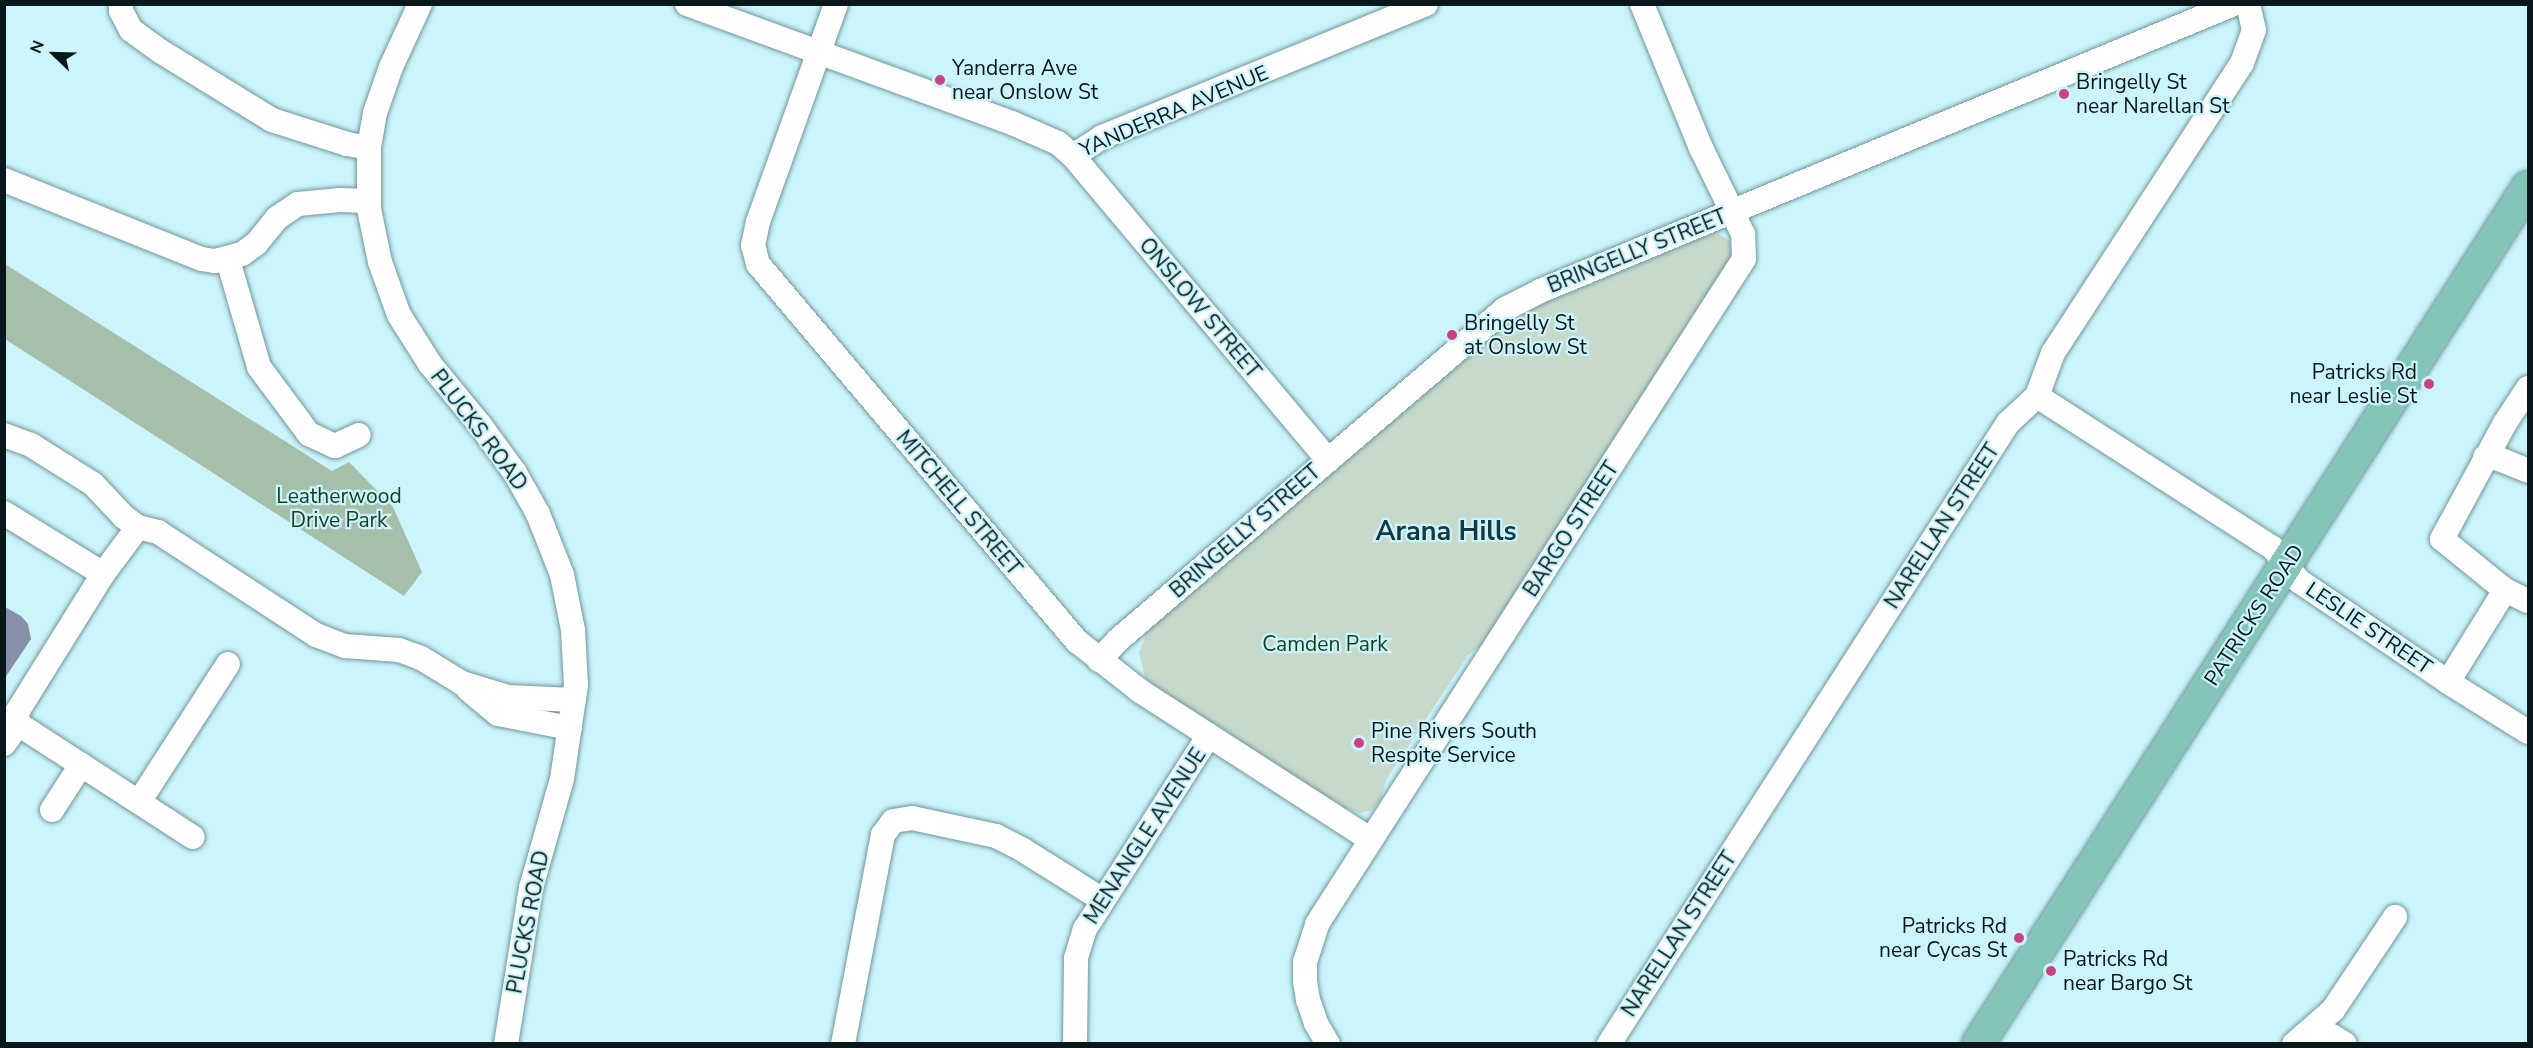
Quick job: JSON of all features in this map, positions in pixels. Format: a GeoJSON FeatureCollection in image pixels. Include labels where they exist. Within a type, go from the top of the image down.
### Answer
{"type":"FeatureCollection","features":[{"type":"Feature","properties":{"kind":"main road","name":"PATRICKS ROAD"},"geometry":{"type":"LineString","coordinates":[[1978,1044],[2529,187]]}},
{"type":"Feature","properties":{"kind":"street"},"geometry":{"type":"LineString","coordinates":[[121,4],[121,11],[131,30],[160,51],[272,120],[346,144],[369,148]]}},
{"type":"Feature","properties":{"kind":"street","name":"PLUCKS ROAD"},"geometry":{"type":"LineString","coordinates":[[420,4],[391,67],[375,113],[369,148],[369,201],[380,262],[399,315],[430,364],[480,425],[515,473],[538,514],[562,575],[573,630],[574,700],[562,779],[531,888],[506,1044]]}},
{"type":"Feature","properties":{"kind":"street","name":"YANDERRA AVENUE"},"geometry":{"type":"LineString","coordinates":[[687,4],[1039,133],[1058,143],[1073,156],[1102,137],[1426,4]]}},
{"type":"Feature","properties":{"kind":"street","name":"MITCHELL STREET"},"geometry":{"type":"LineString","coordinates":[[836,4],[758,222],[753,244],[754,255],[765,274],[1061,624],[1099,660],[1140,691],[1370,839]]}},
{"type":"Feature","properties":{"kind":"street","name":"BARGO STREET"},"geometry":{"type":"LineString","coordinates":[[1328,1044],[1316,1023],[1308,1000],[1305,963],[1317,924],[1744,259],[1745,243],[1733,212],[1701,148],[1642,4]]}},
{"type":"Feature","properties":{"kind":"street","name":"BRINGELLY STREET"},"geometry":{"type":"LineString","coordinates":[[1099,660],[1118,640],[1505,309],[1540,291],[2234,4]]}},
{"type":"Feature","properties":{"kind":"street","name":"NARELLAN STREET"},"geometry":{"type":"LineString","coordinates":[[1609,1044],[2003,431],[2017,412],[2037,396],[2053,353],[2242,63],[2254,30],[2248,4]]}},
{"type":"Feature","properties":{"kind":"street","name":"ONSLOW STREET"},"geometry":{"type":"LineString","coordinates":[[1073,156],[1328,460]]}},
{"type":"Feature","properties":{"kind":"street"},"geometry":{"type":"LineString","coordinates":[[4,180],[202,259],[228,260],[242,255],[255,244],[277,218],[298,204],[340,200],[369,201]]}},
{"type":"Feature","properties":{"kind":"street"},"geometry":{"type":"LineString","coordinates":[[228,260],[259,367],[309,434],[334,446],[359,435]]}},
{"type":"Feature","properties":{"kind":"street"},"geometry":{"type":"LineString","coordinates":[[2529,388],[2485,457],[2442,539],[2505,590],[2529,601]]}},
{"type":"Feature","properties":{"kind":"street","name":"LESLIE STREET"},"geometry":{"type":"LineString","coordinates":[[2037,396],[2273,548],[2299,581],[2448,682],[2529,732]]}},
{"type":"Feature","properties":{"kind":"street"},"geometry":{"type":"LineString","coordinates":[[4,435],[31,445],[93,484],[124,517],[138,527],[158,532],[316,635],[345,646],[399,650],[410,654],[462,683],[498,714],[570,728]]}},
{"type":"Feature","properties":{"kind":"street"},"geometry":{"type":"LineString","coordinates":[[2485,457],[2499,459],[2529,471]]}},
{"type":"Feature","properties":{"kind":"street"},"geometry":{"type":"LineString","coordinates":[[4,513],[103,574]]}},
{"type":"Feature","properties":{"kind":"street"},"geometry":{"type":"LineString","coordinates":[[4,744],[18,724],[17,712],[103,574],[138,527]]}},
{"type":"Feature","properties":{"kind":"street"},"geometry":{"type":"LineString","coordinates":[[2448,682],[2505,590]]}},
{"type":"Feature","properties":{"kind":"street"},"geometry":{"type":"LineString","coordinates":[[139,802],[228,664]]}},
{"type":"Feature","properties":{"kind":"street"},"geometry":{"type":"LineString","coordinates":[[462,683],[508,697],[574,700]]}},
{"type":"Feature","properties":{"kind":"street"},"geometry":{"type":"LineString","coordinates":[[18,724],[193,837]]}},
{"type":"Feature","properties":{"kind":"street","name":"MENANGLE AVENUE"},"geometry":{"type":"LineString","coordinates":[[1075,1044],[1076,958],[1082,935],[1101,899],[1209,735]]}},
{"type":"Feature","properties":{"kind":"street"},"geometry":{"type":"LineString","coordinates":[[52,810],[81,765]]}},
{"type":"Feature","properties":{"kind":"street"},"geometry":{"type":"LineString","coordinates":[[843,1044],[884,835],[890,815],[996,836],[1023,850],[1101,899]]}},
{"type":"Feature","properties":{"kind":"street"},"geometry":{"type":"LineString","coordinates":[[2303,1037],[2333,1011],[2395,918]]}},
{"type":"Feature","properties":{"kind":"street"},"geometry":{"type":"LineString","coordinates":[[2303,1037],[2332,1035],[2345,1044]]}},
{"type":"Feature","properties":{"kind":"green space","name":"Camden Park"},"geometry":{"type":"Polygon","coordinates":[[[1719,234],[1730,242],[1731,258],[1483,644],[1468,655],[1386,780],[1381,799],[1372,810],[1360,813],[1346,809],[1154,686],[1145,677],[1139,653],[1148,630],[1505,325],[1533,308],[1709,235],[1719,234]]]}},
{"type":"Feature","properties":{"kind":"green space","name":"Leatherwood Drive Park"},"geometry":{"type":"Polygon","coordinates":[[[5,264],[332,471],[349,462],[393,507],[422,572],[404,596],[5,339],[5,264]]]}},
{"type":"Feature","properties":{"kind":"water"},"geometry":{"type":"Polygon","coordinates":[[[5,607],[21,616],[28,624],[31,639],[5,678],[5,607]]]}},
{"type":"Feature","properties":{"kind":"place","name":"Yanderra Ave near Onslow St"},"geometry":{"type":"Point","coordinates":[940,80]}},
{"type":"Feature","properties":{"kind":"place","name":"Bringelly St near Narellan St"},"geometry":{"type":"Point","coordinates":[2064,94]}},
{"type":"Feature","properties":{"kind":"place","name":"Bringelly St at Onslow St"},"geometry":{"type":"Point","coordinates":[1452,335]}},
{"type":"Feature","properties":{"kind":"place","name":"Patricks Rd near Leslie St"},"geometry":{"type":"Point","coordinates":[2429,384]}},
{"type":"Feature","properties":{"kind":"place","name":"Pine Rivers South Respite Service"},"geometry":{"type":"Point","coordinates":[1359,743]}},
{"type":"Feature","properties":{"kind":"place","name":"Patricks Rd near Cycas St"},"geometry":{"type":"Point","coordinates":[2019,938]}},
{"type":"Feature","properties":{"kind":"place","name":"Patricks Rd near Bargo St"},"geometry":{"type":"Point","coordinates":[2051,971]}},
{"type":"Feature","properties":{"kind":"district","name":"Arana Hills"},"geometry":{"type":"Point","coordinates":[1446,532]}}]}
